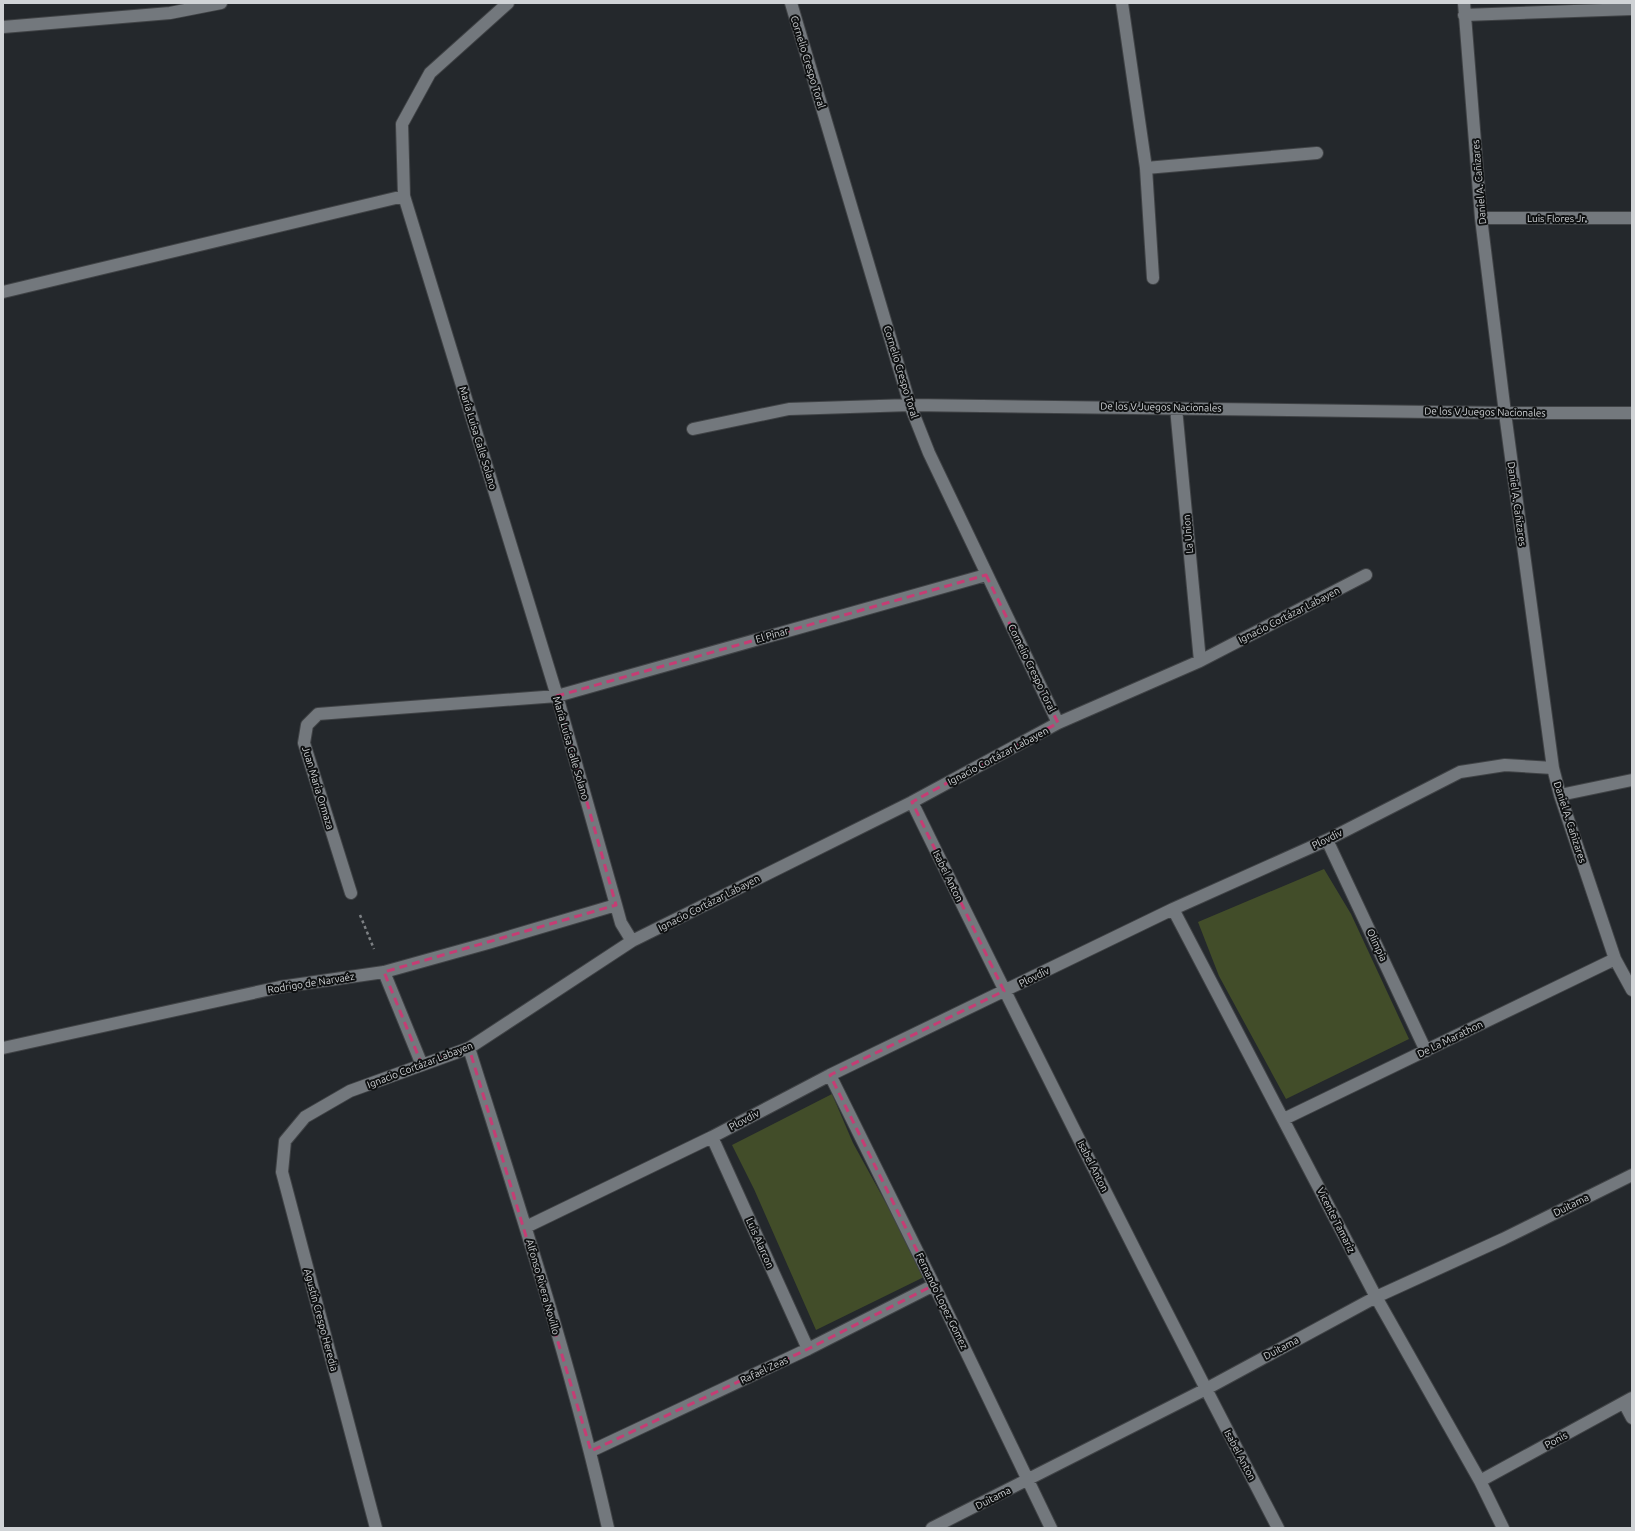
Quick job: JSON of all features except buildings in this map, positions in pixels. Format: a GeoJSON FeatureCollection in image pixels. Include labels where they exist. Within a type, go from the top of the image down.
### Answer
{"type":"FeatureCollection","features":[{"type":"Feature","properties":{"kind":"street"},"geometry":{"type":"LineString","coordinates":[[3,27],[170,13],[221,3]]}},
{"type":"Feature","properties":{"kind":"street","name":"María Luisa Calle Solano"},"geometry":{"type":"LineString","coordinates":[[508,3],[430,73],[402,124],[404,196],[557,696],[616,905]]}},
{"type":"Feature","properties":{"kind":"street","name":"Cornelio Crespo Toral"},"geometry":{"type":"LineString","coordinates":[[791,3],[910,405],[929,453],[1058,723]]}},
{"type":"Feature","properties":{"kind":"street"},"geometry":{"type":"LineString","coordinates":[[1122,3],[1146,168],[1153,278]]}},
{"type":"Feature","properties":{"kind":"street"},"geometry":{"type":"LineString","coordinates":[[1464,9],[1632,9]]}},
{"type":"Feature","properties":{"kind":"street","name":"Daniel A. Cañizares"},"geometry":{"type":"LineString","coordinates":[[1464,9],[1481,218],[1505,413],[1553,768],[1560,795],[1616,959],[1632,990]]}},
{"type":"Feature","properties":{"kind":"street"},"geometry":{"type":"LineString","coordinates":[[1146,168],[1317,153]]}},
{"type":"Feature","properties":{"kind":"street"},"geometry":{"type":"LineString","coordinates":[[3,292],[404,196]]}},
{"type":"Feature","properties":{"kind":"street","name":"Luis Flores Jr."},"geometry":{"type":"LineString","coordinates":[[1481,218],[1632,218]]}},
{"type":"Feature","properties":{"kind":"street","name":"De los V Juegos Nacionales"},"geometry":{"type":"LineString","coordinates":[[693,429],[789,409],[910,405],[1505,413],[1632,413]]}},
{"type":"Feature","properties":{"kind":"street","name":"La Union"},"geometry":{"type":"LineString","coordinates":[[1176,408],[1200,661]]}},
{"type":"Feature","properties":{"kind":"street","name":"El Pinar"},"geometry":{"type":"LineString","coordinates":[[557,696],[986,575]]}},
{"type":"Feature","properties":{"kind":"street","name":"Ignacio Cortázar Labayen"},"geometry":{"type":"LineString","coordinates":[[305,1117],[350,1091],[469,1048],[632,941],[912,802],[1058,723],[1200,661],[1366,575]]}},
{"type":"Feature","properties":{"kind":"street","name":"Juan Maria Ormaza"},"geometry":{"type":"LineString","coordinates":[[351,893],[304,743],[307,725],[318,714],[557,696]]}},
{"type":"Feature","properties":{"kind":"street","name":"Plovdiv"},"geometry":{"type":"LineString","coordinates":[[526,1227],[712,1137],[830,1075],[1173,909],[1327,840],[1460,772],[1505,765],[1553,768]]}},
{"type":"Feature","properties":{"kind":"street"},"geometry":{"type":"LineString","coordinates":[[1560,795],[1632,780]]}},
{"type":"Feature","properties":{"kind":"street","name":"Isabel Anton"},"geometry":{"type":"LineString","coordinates":[[912,802],[1004,991],[1278,1528]]}},
{"type":"Feature","properties":{"kind":"street","name":"Olimpia"},"geometry":{"type":"LineString","coordinates":[[1327,840],[1426,1051]]}},
{"type":"Feature","properties":{"kind":"street"},"geometry":{"type":"LineString","coordinates":[[616,905],[621,922],[632,941]]}},
{"type":"Feature","properties":{"kind":"street","name":"Rodrigo de Narvaéz"},"geometry":{"type":"LineString","coordinates":[[3,1048],[280,987],[384,972],[616,905]]}},
{"type":"Feature","properties":{"kind":"street","name":"Vicente Tamariz"},"geometry":{"type":"LineString","coordinates":[[1173,909],[1376,1297],[1480,1481],[1503,1528]]}},
{"type":"Feature","properties":{"kind":"street","name":"De La Marathon"},"geometry":{"type":"LineString","coordinates":[[1284,1119],[1616,959]]}},
{"type":"Feature","properties":{"kind":"street"},"geometry":{"type":"LineString","coordinates":[[384,972],[422,1065]]}},
{"type":"Feature","properties":{"kind":"street","name":"Alfonso Rivera Novillo"},"geometry":{"type":"LineString","coordinates":[[469,1048],[526,1227],[591,1452],[608,1528]]}},
{"type":"Feature","properties":{"kind":"street","name":"Fernando Lopez Gomez"},"geometry":{"type":"LineString","coordinates":[[830,1075],[934,1285],[1051,1528]]}},
{"type":"Feature","properties":{"kind":"street","name":"Agustín Crespo Heredia"},"geometry":{"type":"LineString","coordinates":[[305,1117],[285,1141],[282,1172],[376,1528]]}},
{"type":"Feature","properties":{"kind":"street","name":"Luis Alarcon"},"geometry":{"type":"LineString","coordinates":[[712,1137],[808,1349]]}},
{"type":"Feature","properties":{"kind":"street","name":"Duitama"},"geometry":{"type":"LineString","coordinates":[[932,1528],[1029,1480],[1206,1388],[1376,1297],[1503,1239],[1632,1175]]}},
{"type":"Feature","properties":{"kind":"street","name":"Rafael Zeas"},"geometry":{"type":"LineString","coordinates":[[591,1452],[808,1349],[934,1285]]}},
{"type":"Feature","properties":{"kind":"street"},"geometry":{"type":"LineString","coordinates":[[1628,1401],[1632,1418]]}},
{"type":"Feature","properties":{"kind":"street","name":"Ponis"},"geometry":{"type":"LineString","coordinates":[[1480,1481],[1628,1401]]}},
{"type":"Feature","properties":{"kind":"path"},"geometry":{"type":"LineString","coordinates":[[351,893],[384,972]]}},
{"type":"Feature","properties":{"kind":"highlighted area"},"geometry":{"type":"Polygon","coordinates":[[[986,575],[1058,723],[912,802],[1004,991],[830,1075],[934,1285],[808,1349],[591,1451],[469,1048],[422,1065],[384,972],[616,905],[557,696],[986,575]]]}},
{"type":"Feature","properties":{"kind":"green space"},"geometry":{"type":"Polygon","coordinates":[[[1324,869],[1351,914],[1409,1039],[1286,1099],[1219,976],[1198,922],[1324,869]]]}},
{"type":"Feature","properties":{"kind":"green space"},"geometry":{"type":"Polygon","coordinates":[[[832,1094],[853,1143],[926,1276],[816,1330],[754,1189],[732,1145],[832,1094]]]}}]}
